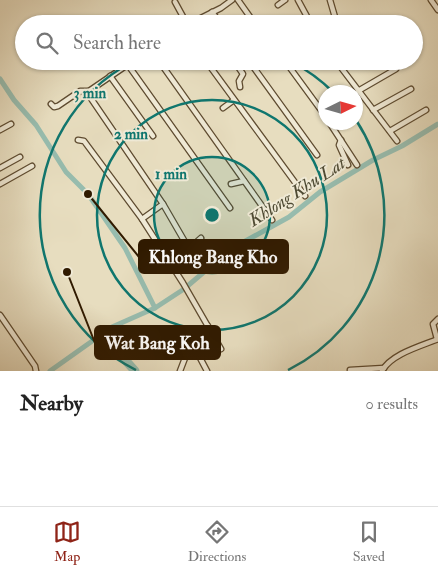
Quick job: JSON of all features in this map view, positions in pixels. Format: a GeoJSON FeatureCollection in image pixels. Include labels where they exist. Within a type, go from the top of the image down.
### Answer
{"type":"FeatureCollection","features":[{"type":"Feature","properties":{"kind":"street"},"geometry":{"type":"LineString","coordinates":[[206,15],[232,0]]}},
{"type":"Feature","properties":{"kind":"street"},"geometry":{"type":"LineString","coordinates":[[238,0],[249,15]]}},
{"type":"Feature","properties":{"kind":"street"},"geometry":{"type":"LineString","coordinates":[[278,5],[285,0]]}},
{"type":"Feature","properties":{"kind":"street"},"geometry":{"type":"LineString","coordinates":[[298,0],[306,15]]}},
{"type":"Feature","properties":{"kind":"street"},"geometry":{"type":"LineString","coordinates":[[330,0],[334,15]]}},
{"type":"Feature","properties":{"kind":"street"},"geometry":{"type":"LineString","coordinates":[[431,0],[438,10]]}},
{"type":"Feature","properties":{"kind":"street"},"geometry":{"type":"LineString","coordinates":[[175,2],[183,15]]}},
{"type":"Feature","properties":{"kind":"street"},"geometry":{"type":"LineString","coordinates":[[51,104],[54,107],[58,106],[80,91],[89,91],[120,70]]}},
{"type":"Feature","properties":{"kind":"street"},"geometry":{"type":"LineString","coordinates":[[132,70],[230,208]]}},
{"type":"Feature","properties":{"kind":"street"},"geometry":{"type":"LineString","coordinates":[[165,70],[272,220]]}},
{"type":"Feature","properties":{"kind":"street"},"geometry":{"type":"LineString","coordinates":[[212,70],[306,196]]}},
{"type":"Feature","properties":{"kind":"street"},"geometry":{"type":"LineString","coordinates":[[240,70],[243,74],[239,81],[240,86]]}},
{"type":"Feature","properties":{"kind":"street"},"geometry":{"type":"LineString","coordinates":[[255,70],[317,155]]}},
{"type":"Feature","properties":{"kind":"street"},"geometry":{"type":"LineString","coordinates":[[292,70],[318,106]]}},
{"type":"Feature","properties":{"kind":"street"},"geometry":{"type":"LineString","coordinates":[[343,70],[354,85]]}},
{"type":"Feature","properties":{"kind":"street"},"geometry":{"type":"LineString","coordinates":[[363,88],[394,70]]}},
{"type":"Feature","properties":{"kind":"street"},"geometry":{"type":"LineString","coordinates":[[110,76],[153,136]]}},
{"type":"Feature","properties":{"kind":"street"},"geometry":{"type":"LineString","coordinates":[[374,110],[411,89]]}},
{"type":"Feature","properties":{"kind":"street"},"geometry":{"type":"LineString","coordinates":[[89,91],[90,97],[163,204],[187,245],[192,246],[201,238]]}},
{"type":"Feature","properties":{"kind":"street"},"geometry":{"type":"LineString","coordinates":[[363,97],[397,141]]}},
{"type":"Feature","properties":{"kind":"street"},"geometry":{"type":"LineString","coordinates":[[223,108],[234,100]]}},
{"type":"Feature","properties":{"kind":"street"},"geometry":{"type":"LineString","coordinates":[[390,131],[426,110]]}},
{"type":"Feature","properties":{"kind":"street"},"geometry":{"type":"LineString","coordinates":[[0,130],[11,124]]}},
{"type":"Feature","properties":{"kind":"street"},"geometry":{"type":"LineString","coordinates":[[334,130],[357,165]]}},
{"type":"Feature","properties":{"kind":"street"},"geometry":{"type":"LineString","coordinates":[[78,140],[84,141],[142,218],[184,283],[221,348]]}},
{"type":"Feature","properties":{"kind":"street"},"geometry":{"type":"LineString","coordinates":[[341,140],[339,146],[348,165]]}},
{"type":"Feature","properties":{"kind":"street"},"geometry":{"type":"LineString","coordinates":[[0,160],[2,167],[20,157]]}},
{"type":"Feature","properties":{"kind":"street"},"geometry":{"type":"LineString","coordinates":[[0,184],[32,166]]}},
{"type":"Feature","properties":{"kind":"street"},"geometry":{"type":"LineString","coordinates":[[231,184],[244,181]]}},
{"type":"Feature","properties":{"kind":"street"},"geometry":{"type":"LineString","coordinates":[[142,218],[163,204]]}},
{"type":"Feature","properties":{"kind":"street"},"geometry":{"type":"LineString","coordinates":[[0,314],[36,366],[36,371]]}},
{"type":"Feature","properties":{"kind":"street"},"geometry":{"type":"LineString","coordinates":[[350,370],[383,369],[395,358],[438,339],[433,324],[438,319]]}},
{"type":"Feature","properties":{"kind":"street"},"geometry":{"type":"LineString","coordinates":[[207,371],[190,339],[208,326]]}},
{"type":"Feature","properties":{"kind":"street"},"geometry":{"type":"LineString","coordinates":[[180,371],[184,358]]}},
{"type":"Feature","properties":{"kind":"waterway"},"geometry":{"type":"LineString","coordinates":[[0,79],[14,100],[36,125],[66,172],[88,194],[125,248],[155,308]]}},
{"type":"Feature","properties":{"kind":"waterway","name":"Khlong Khu Lat"},"geometry":{"type":"LineString","coordinates":[[50,371],[112,327],[155,308],[184,289],[231,249],[289,217],[320,192],[438,124]]}},
{"type":"Feature","properties":{"kind":"waterway"},"geometry":{"type":"LineString","coordinates":[[103,335],[135,371]]}},
{"type":"Feature","properties":{"kind":"place","name":"Khlong Bang Kho"},"geometry":{"type":"Point","coordinates":[88,194]}},
{"type":"Feature","properties":{"kind":"place","name":"Wat Bang Koh"},"geometry":{"type":"Point","coordinates":[67,272]}}]}
